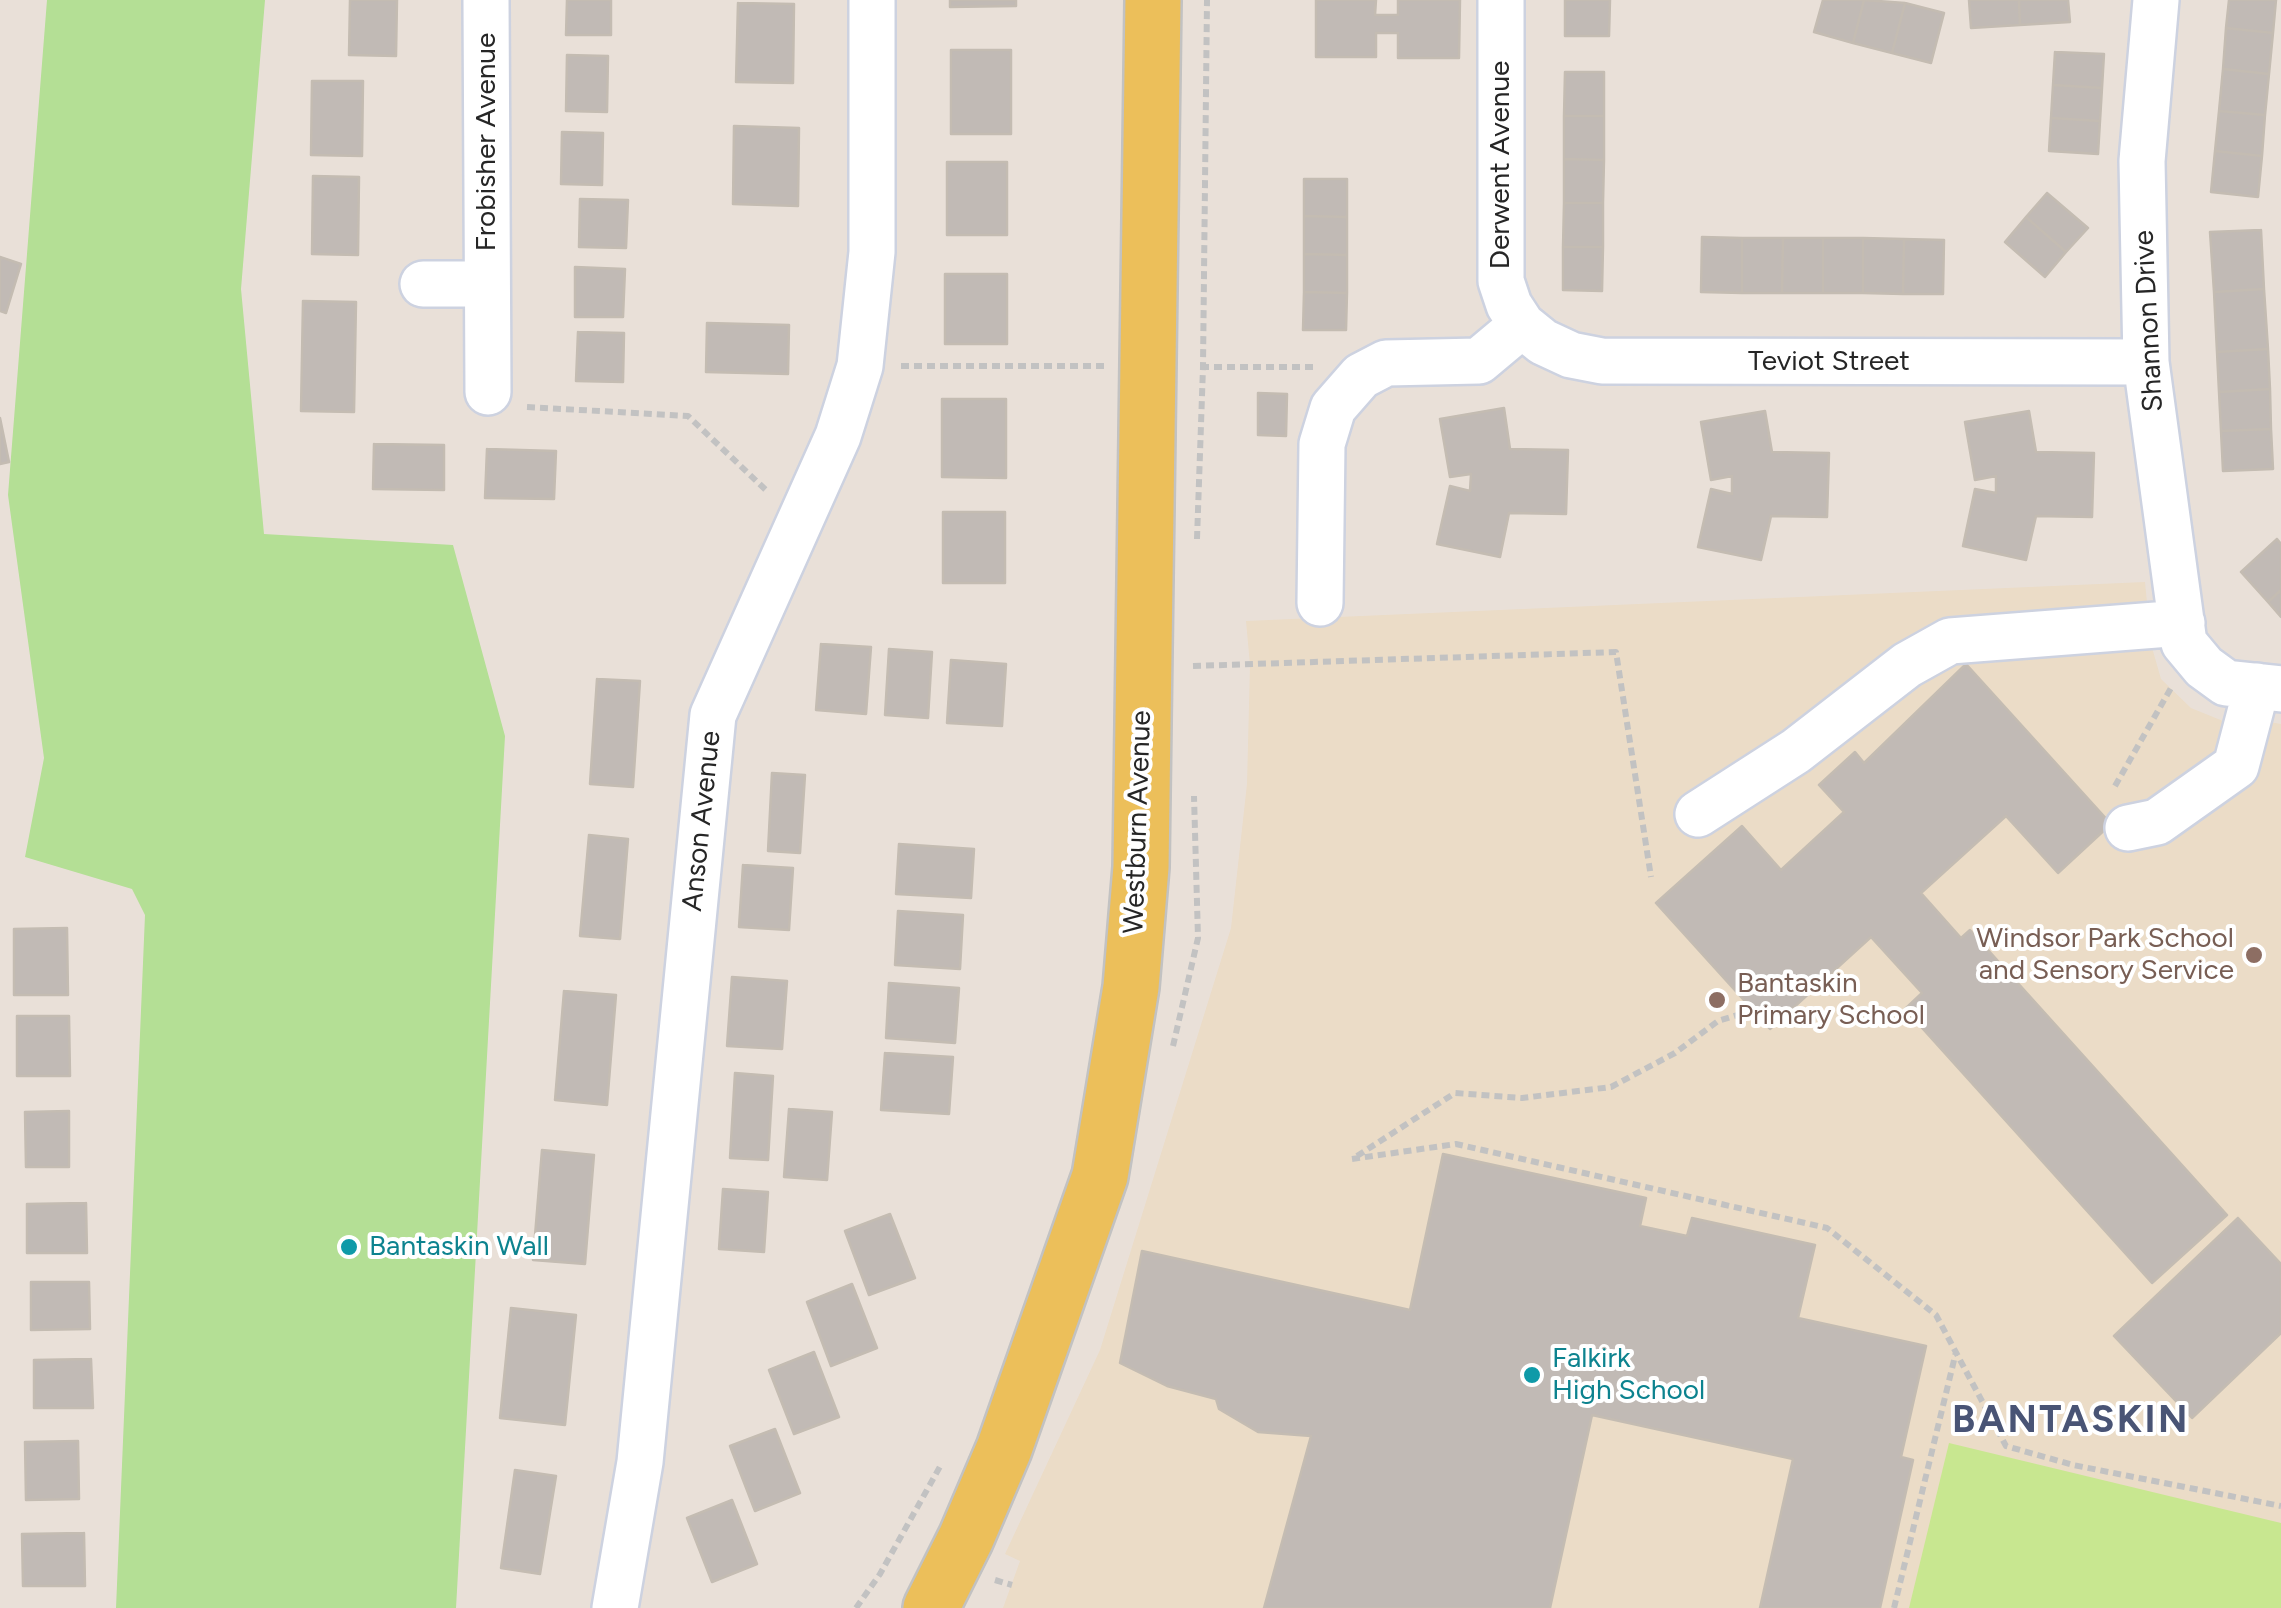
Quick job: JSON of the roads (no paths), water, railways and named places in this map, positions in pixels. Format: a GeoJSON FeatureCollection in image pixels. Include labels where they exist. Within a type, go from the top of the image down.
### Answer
{"type":"FeatureCollection","features":[{"type":"Feature","properties":{"kind":"main road","name":"Westburn Avenue"},"geometry":{"type":"LineString","coordinates":[[931,1608],[1004,1449],[1100,1176],[1131,987],[1140,867],[1153,0]]}},
{"type":"Feature","properties":{"kind":"street","name":"Frobisher Avenue"},"geometry":{"type":"LineString","coordinates":[[486,0],[488,392]]}},
{"type":"Feature","properties":{"kind":"street","name":"Anson Avenue"},"geometry":{"type":"LineString","coordinates":[[616,1608],[640,1462],[713,714],[838,436],[860,366],[872,252],[872,0]]}},
{"type":"Feature","properties":{"kind":"street","name":"Derwent Avenue"},"geometry":{"type":"LineString","coordinates":[[1500,0],[1501,280],[1509,305],[1522,325]]}},
{"type":"Feature","properties":{"kind":"street","name":"Shannon Drive"},"geometry":{"type":"LineString","coordinates":[[2156,0],[2142,162],[2146,362],[2228,667]]}},
{"type":"Feature","properties":{"kind":"street","name":"Frobisher Avenue"},"geometry":{"type":"LineString","coordinates":[[423,284],[488,284]]}},
{"type":"Feature","properties":{"kind":"street","name":"Teviot Street"},"geometry":{"type":"LineString","coordinates":[[1522,325],[1543,342],[1602,362],[2146,362]]}},
{"type":"Feature","properties":{"kind":"street"},"geometry":{"type":"LineString","coordinates":[[1320,603],[1322,444],[1334,408],[1360,376],[1386,363],[1479,361],[1522,325]]}},
{"type":"Feature","properties":{"kind":"street"},"geometry":{"type":"LineString","coordinates":[[1698,814],[1796,751],[1907,664],[1950,641],[2228,667],[2236,766],[2157,822],[2117,815]]}},
{"type":"Feature","properties":{"kind":"place","name":"Windsor Park School and Sensory Service"},"geometry":{"type":"Point","coordinates":[2254,955]}},
{"type":"Feature","properties":{"kind":"place","name":"Bantaskin Primary School"},"geometry":{"type":"Point","coordinates":[1717,1000]}},
{"type":"Feature","properties":{"kind":"place","name":"Bantaskin Wall"},"geometry":{"type":"Point","coordinates":[349,1247]}},
{"type":"Feature","properties":{"kind":"place","name":"Falkirk High School"},"geometry":{"type":"Point","coordinates":[1532,1375]}},
{"type":"Feature","properties":{"kind":"district","name":"BANTASKIN"},"geometry":{"type":"Point","coordinates":[2071,1421]}}]}
